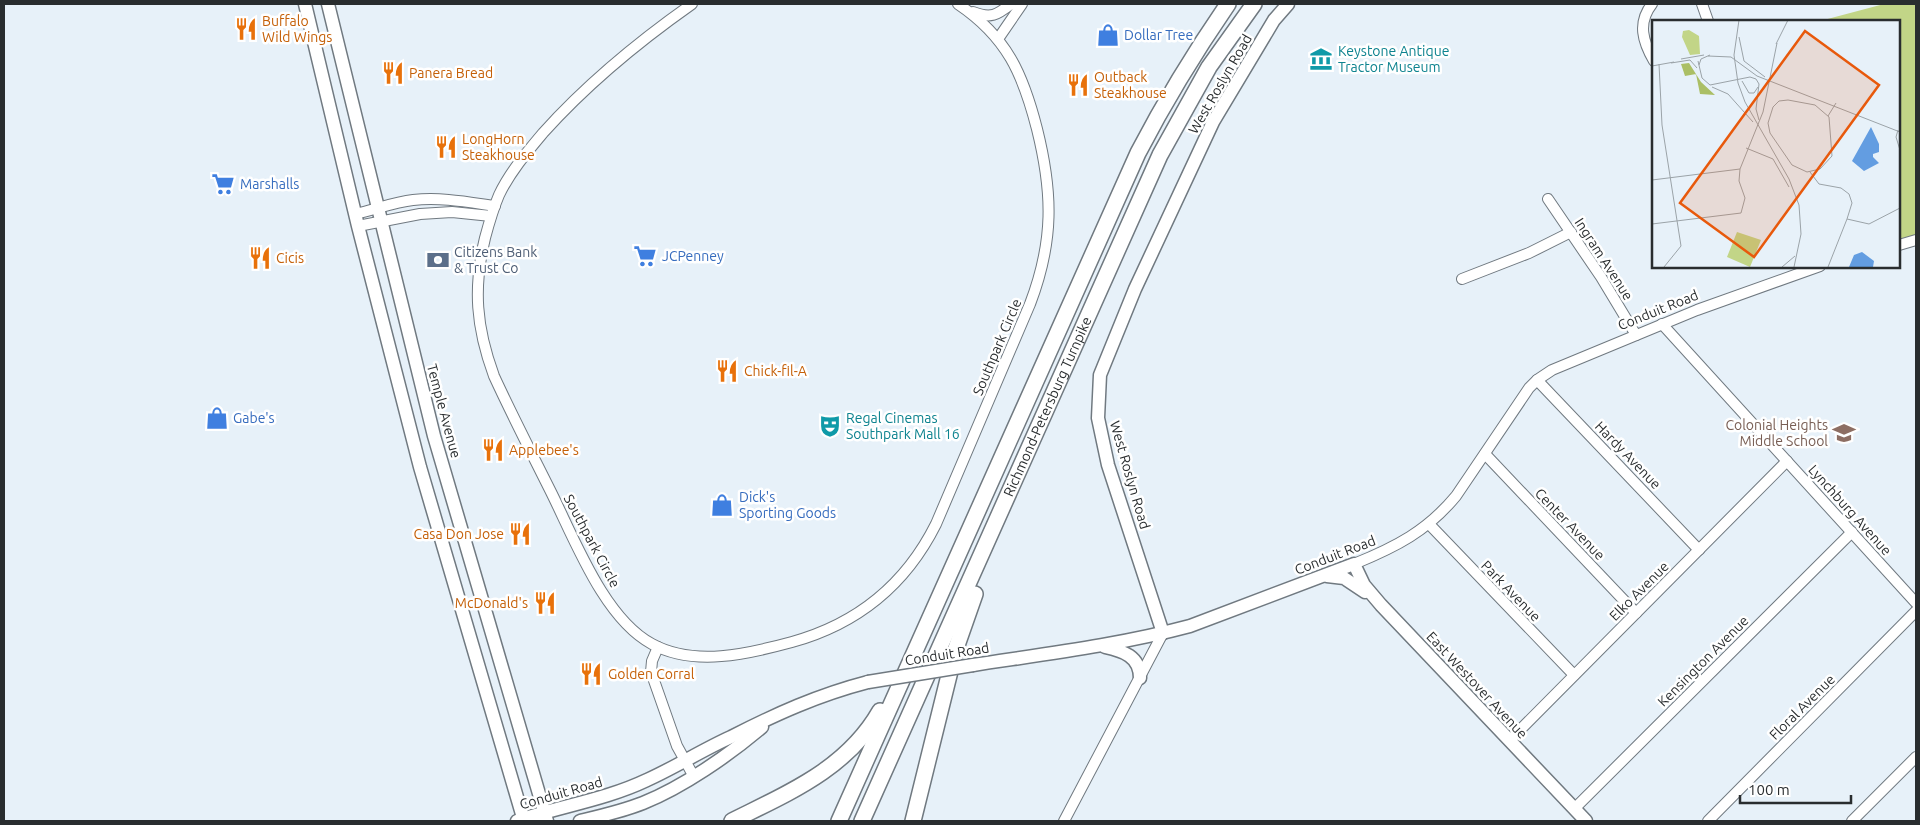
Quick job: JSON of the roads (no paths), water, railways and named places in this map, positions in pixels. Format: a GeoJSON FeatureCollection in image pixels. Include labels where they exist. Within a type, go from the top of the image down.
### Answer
{"type":"FeatureCollection","features":[{"type":"Feature","properties":{"kind":"highway","name":"Richmond-Petersburg Turnpike"},"geometry":{"type":"LineString","coordinates":[[839,821],[929,623],[1092,252],[1138,153],[1163,104],[1193,55],[1228,4]]}},
{"type":"Feature","properties":{"kind":"highway","name":"Richmond-Petersburg Turnpike"},"geometry":{"type":"LineString","coordinates":[[862,821],[1160,155],[1209,67],[1254,4]]}},
{"type":"Feature","properties":{"kind":"highway"},"geometry":{"type":"LineString","coordinates":[[913,821],[954,651],[1016,478]]}},
{"type":"Feature","properties":{"kind":"highway"},"geometry":{"type":"LineString","coordinates":[[732,821],[811,780],[827,770],[851,750],[870,728],[907,652],[929,623]]}},
{"type":"Feature","properties":{"kind":"main road"},"geometry":{"type":"LineString","coordinates":[[305,4],[357,220],[420,467],[522,820]]}},
{"type":"Feature","properties":{"kind":"main road","name":"Temple Avenue"},"geometry":{"type":"LineString","coordinates":[[328,4],[436,445],[546,817]]}},
{"type":"Feature","properties":{"kind":"main road","name":"West Roslyn Road"},"geometry":{"type":"LineString","coordinates":[[1163,633],[1108,464],[1098,418],[1100,375],[1135,289],[1213,122],[1274,20],[1288,4]]}},
{"type":"Feature","properties":{"kind":"main road","name":"Conduit Road"},"geometry":{"type":"LineString","coordinates":[[522,820],[546,817],[608,796],[647,780],[730,737],[812,698],[868,682],[1098,646],[1163,633],[1190,626],[1354,564]]}},
{"type":"Feature","properties":{"kind":"main road","name":"East Westover Avenue"},"geometry":{"type":"LineString","coordinates":[[1354,564],[1364,585],[1381,605],[1586,821]]}},
{"type":"Feature","properties":{"kind":"main road"},"geometry":{"type":"LineString","coordinates":[[1322,576],[1348,579],[1381,605]]}},
{"type":"Feature","properties":{"kind":"main road"},"geometry":{"type":"LineString","coordinates":[[1098,646],[1122,651],[1131,656],[1138,667],[1140,678]]}},
{"type":"Feature","properties":{"kind":"main road","name":"Conduit Road"},"geometry":{"type":"LineString","coordinates":[[580,821],[642,803],[669,790],[739,746],[776,716]]}},
{"type":"Feature","properties":{"kind":"street","name":"Southpark Circle"},"geometry":{"type":"LineString","coordinates":[[692,4],[611,66],[564,111],[513,171],[491,216],[479,265],[477,288],[480,327],[487,357],[494,376],[595,580],[609,602],[628,624],[646,640],[658,647],[687,655],[713,656],[760,650],[811,637],[865,610],[881,598],[910,566],[929,537],[1030,304],[1042,267],[1049,231],[1050,209],[1047,175],[1029,97],[1014,62],[995,35],[967,10]]}},
{"type":"Feature","properties":{"kind":"street"},"geometry":{"type":"LineString","coordinates":[[958,4],[980,15],[992,16],[1012,4]]}},
{"type":"Feature","properties":{"kind":"street"},"geometry":{"type":"LineString","coordinates":[[995,35],[1012,4]]}},
{"type":"Feature","properties":{"kind":"street"},"geometry":{"type":"LineString","coordinates":[[995,35],[1022,4]]}},
{"type":"Feature","properties":{"kind":"street"},"geometry":{"type":"LineString","coordinates":[[1652,4],[1646,13],[1643,32],[1645,47],[1652,58]]}},
{"type":"Feature","properties":{"kind":"street"},"geometry":{"type":"LineString","coordinates":[[1702,4],[1708,20]]}},
{"type":"Feature","properties":{"kind":"street","name":"Ingram Avenue"},"geometry":{"type":"LineString","coordinates":[[1548,199],[1636,335]]}},
{"type":"Feature","properties":{"kind":"street"},"geometry":{"type":"LineString","coordinates":[[357,220],[377,209],[410,200],[451,200],[495,206]]}},
{"type":"Feature","properties":{"kind":"street"},"geometry":{"type":"LineString","coordinates":[[357,220],[380,222],[452,212],[491,216]]}},
{"type":"Feature","properties":{"kind":"street"},"geometry":{"type":"LineString","coordinates":[[1462,279],[1529,253],[1571,232]]}},
{"type":"Feature","properties":{"kind":"street"},"geometry":{"type":"LineString","coordinates":[[1900,245],[1916,240]]}},
{"type":"Feature","properties":{"kind":"street"},"geometry":{"type":"LineString","coordinates":[[1785,268],[1787,277]]}},
{"type":"Feature","properties":{"kind":"street","name":"Conduit Road"},"geometry":{"type":"LineString","coordinates":[[1354,564],[1396,546],[1429,524],[1452,501],[1529,388],[1552,370],[1662,324],[1814,268]]}},
{"type":"Feature","properties":{"kind":"street","name":"Lynchburg Avenue"},"geometry":{"type":"LineString","coordinates":[[1662,324],[1916,603]]}},
{"type":"Feature","properties":{"kind":"street","name":"Hardy Avenue"},"geometry":{"type":"LineString","coordinates":[[1537,380],[1699,550]]}},
{"type":"Feature","properties":{"kind":"street","name":"Center Avenue"},"geometry":{"type":"LineString","coordinates":[[1485,454],[1636,612]]}},
{"type":"Feature","properties":{"kind":"street","name":"Elko Avenue"},"geometry":{"type":"LineString","coordinates":[[1510,740],[1787,460]]}},
{"type":"Feature","properties":{"kind":"street","name":"Park Avenue"},"geometry":{"type":"LineString","coordinates":[[1429,524],[1574,676]]}},
{"type":"Feature","properties":{"kind":"street","name":"Kensington Avenue"},"geometry":{"type":"LineString","coordinates":[[1574,809],[1852,532]]}},
{"type":"Feature","properties":{"kind":"street","name":"Floral Avenue"},"geometry":{"type":"LineString","coordinates":[[1708,821],[1916,611]]}},
{"type":"Feature","properties":{"kind":"street"},"geometry":{"type":"LineString","coordinates":[[1064,821],[1163,633]]}},
{"type":"Feature","properties":{"kind":"street"},"geometry":{"type":"LineString","coordinates":[[658,647],[652,661],[651,672],[667,721],[693,775]]}},
{"type":"Feature","properties":{"kind":"street"},"geometry":{"type":"LineString","coordinates":[[1852,821],[1916,756]]}},
{"type":"Feature","properties":{"kind":"place","name":"Buffalo Wild Wings"},"geometry":{"type":"Point","coordinates":[246,29]}},
{"type":"Feature","properties":{"kind":"place","name":"Dollar Tree"},"geometry":{"type":"Point","coordinates":[1108,35]}},
{"type":"Feature","properties":{"kind":"place","name":"Keystone Antique Tractor Museum"},"geometry":{"type":"Point","coordinates":[1321,59]}},
{"type":"Feature","properties":{"kind":"place","name":"Panera Bread"},"geometry":{"type":"Point","coordinates":[393,73]}},
{"type":"Feature","properties":{"kind":"place","name":"Outback Steakhouse"},"geometry":{"type":"Point","coordinates":[1078,85]}},
{"type":"Feature","properties":{"kind":"place","name":"LongHorn Steakhouse"},"geometry":{"type":"Point","coordinates":[446,147]}},
{"type":"Feature","properties":{"kind":"place","name":"Marshalls"},"geometry":{"type":"Point","coordinates":[223,184]}},
{"type":"Feature","properties":{"kind":"place","name":"JCPenney"},"geometry":{"type":"Point","coordinates":[645,256]}},
{"type":"Feature","properties":{"kind":"place","name":"Cicis"},"geometry":{"type":"Point","coordinates":[260,258]}},
{"type":"Feature","properties":{"kind":"place","name":"Citizens Bank & Trust Co"},"geometry":{"type":"Point","coordinates":[438,260]}},
{"type":"Feature","properties":{"kind":"place","name":"Chick-fil-A"},"geometry":{"type":"Point","coordinates":[727,371]}},
{"type":"Feature","properties":{"kind":"place","name":"Gabe's"},"geometry":{"type":"Point","coordinates":[217,418]}},
{"type":"Feature","properties":{"kind":"place","name":"Regal Cinemas Southpark Mall 16"},"geometry":{"type":"Point","coordinates":[830,426]}},
{"type":"Feature","properties":{"kind":"place","name":"Colonial Heights Middle School"},"geometry":{"type":"Point","coordinates":[1844,433]}},
{"type":"Feature","properties":{"kind":"place","name":"Applebee's"},"geometry":{"type":"Point","coordinates":[493,450]}},
{"type":"Feature","properties":{"kind":"place","name":"Dick's Sporting Goods"},"geometry":{"type":"Point","coordinates":[722,505]}},
{"type":"Feature","properties":{"kind":"place","name":"Casa Don Jose"},"geometry":{"type":"Point","coordinates":[520,534]}},
{"type":"Feature","properties":{"kind":"place","name":"McDonald's"},"geometry":{"type":"Point","coordinates":[545,603]}},
{"type":"Feature","properties":{"kind":"place","name":"Golden Corral"},"geometry":{"type":"Point","coordinates":[591,674]}}]}
